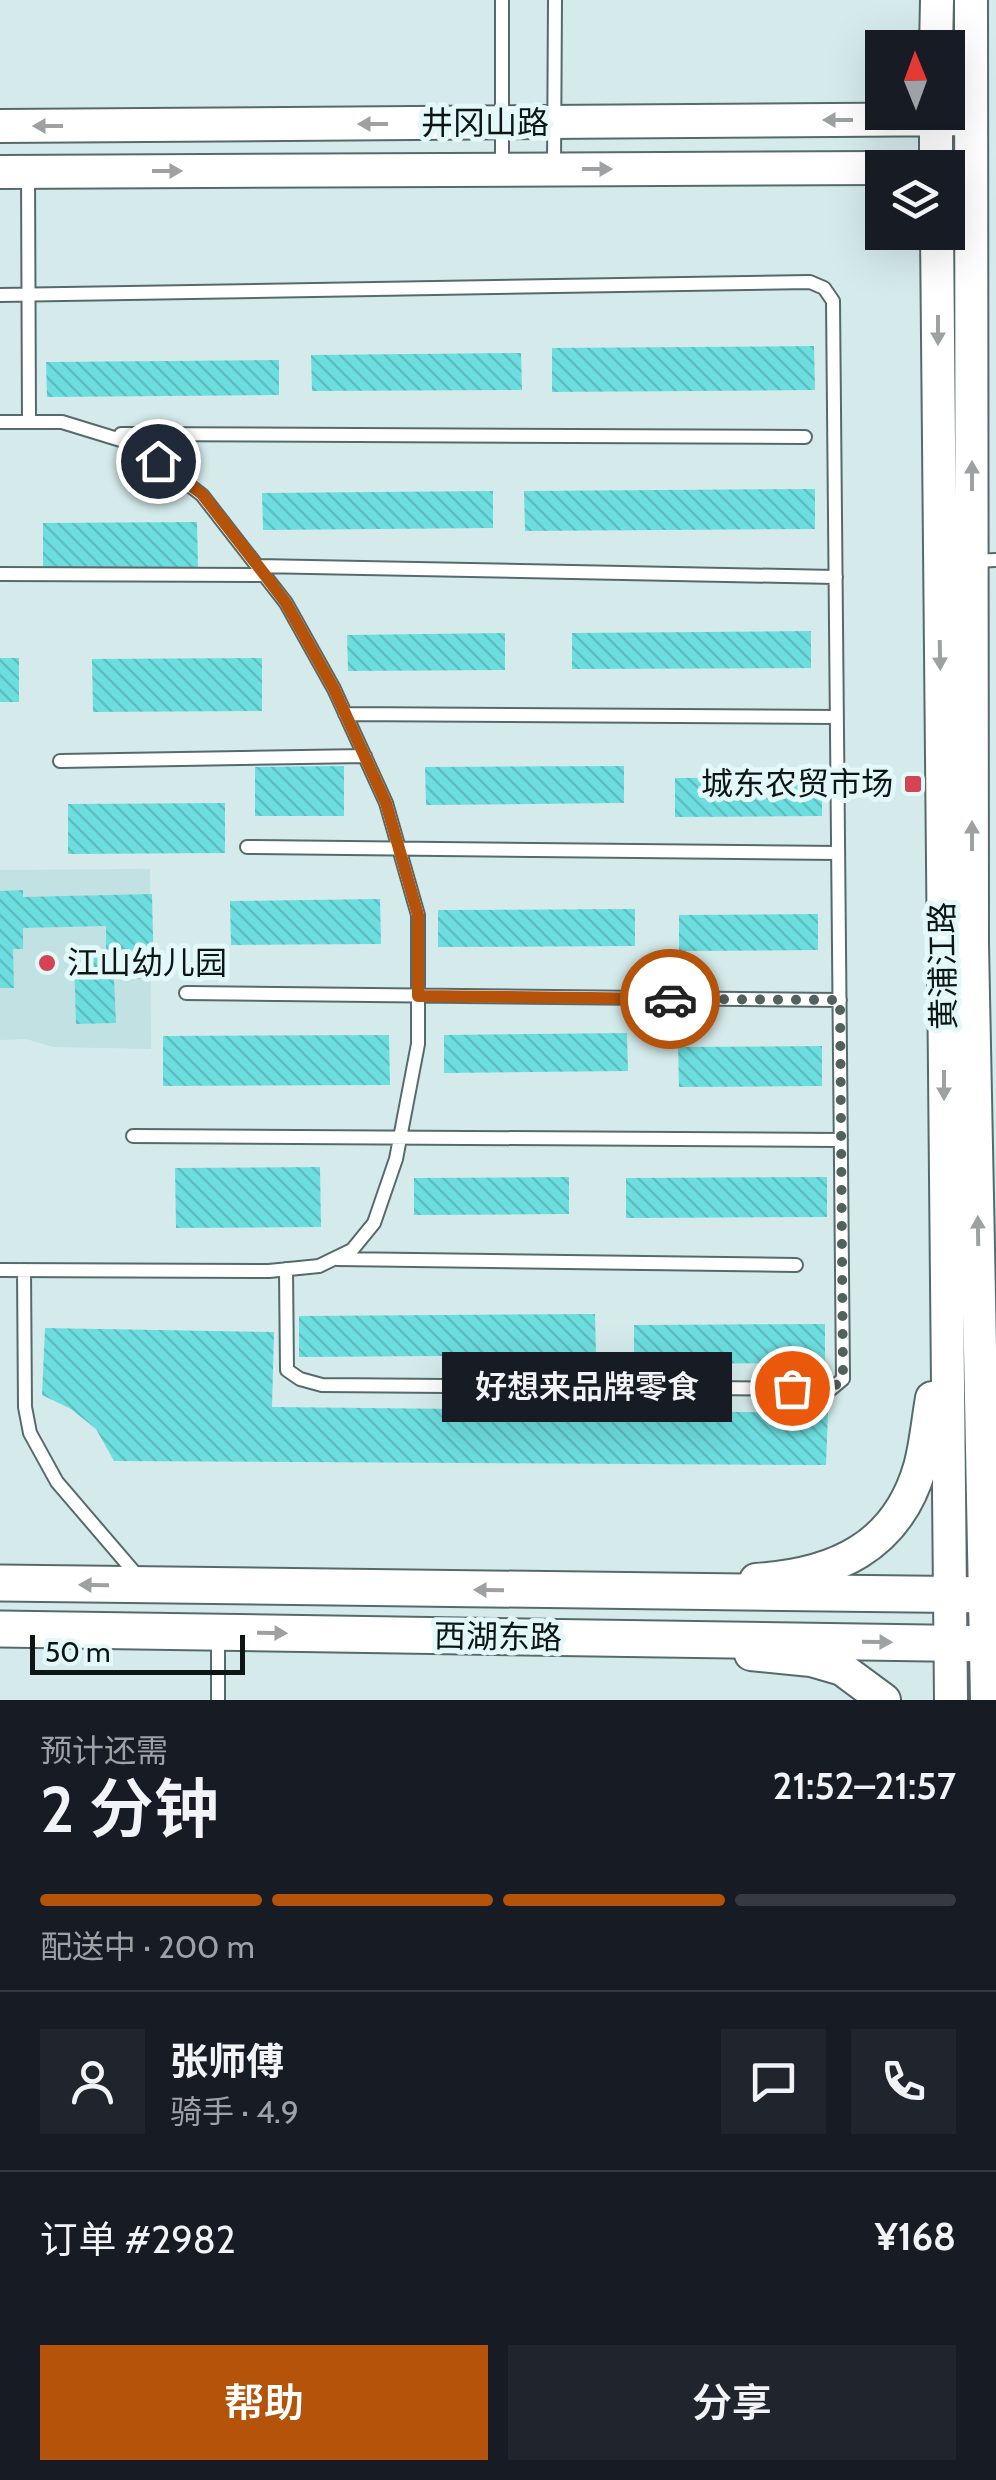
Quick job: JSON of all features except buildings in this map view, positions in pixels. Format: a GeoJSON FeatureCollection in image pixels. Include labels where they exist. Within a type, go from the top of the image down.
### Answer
{"type":"FeatureCollection","features":[{"type":"Feature","properties":{"kind":"main road","name":"西湖东路"},"geometry":{"type":"LineString","coordinates":[[0,1583],[991,1596]]}},
{"type":"Feature","properties":{"kind":"main road","name":"西湖东路"},"geometry":{"type":"LineString","coordinates":[[0,1629],[991,1644]]}},
{"type":"Feature","properties":{"kind":"street"},"geometry":{"type":"LineString","coordinates":[[936,30],[937,0]]}},
{"type":"Feature","properties":{"kind":"street","name":"黄浦江路"},"geometry":{"type":"LineString","coordinates":[[963,150],[971,119],[971,0]]}},
{"type":"Feature","properties":{"kind":"street","name":"井冈山路"},"geometry":{"type":"LineString","coordinates":[[0,126],[865,117]]}},
{"type":"Feature","properties":{"kind":"street","name":"井冈山路"},"geometry":{"type":"LineString","coordinates":[[965,118],[971,119]]}},
{"type":"Feature","properties":{"kind":"street","name":"井冈山路"},"geometry":{"type":"LineString","coordinates":[[14,172],[865,168]]}},
{"type":"Feature","properties":{"kind":"street","name":"黄浦江路"},"geometry":{"type":"LineString","coordinates":[[939,250],[967,545]]}},
{"type":"Feature","properties":{"kind":"street","name":"黄浦江路"},"geometry":{"type":"LineString","coordinates":[[961,250],[967,545],[966,936],[991,1596],[986,1700]]}},
{"type":"Feature","properties":{"kind":"street","name":"黄浦江路"},"geometry":{"type":"LineString","coordinates":[[950,1700],[946,1320],[966,936]]}},
{"type":"Feature","properties":{"kind":"street"},"geometry":{"type":"LineString","coordinates":[[587,1591],[785,1578],[854,1557],[872,1544],[901,1513],[920,1465],[946,1320]]}},
{"type":"Feature","properties":{"kind":"street"},"geometry":{"type":"LineString","coordinates":[[980,1321],[996,1389]]}},
{"type":"Feature","properties":{"kind":"street"},"geometry":{"type":"LineString","coordinates":[[587,1638],[811,1660],[842,1669],[884,1700]]}},
{"type":"Feature","properties":{"kind":"lane"},"geometry":{"type":"LineString","coordinates":[[502,0],[502,170]]}},
{"type":"Feature","properties":{"kind":"lane"},"geometry":{"type":"LineString","coordinates":[[554,169],[555,0]]}},
{"type":"Feature","properties":{"kind":"lane"},"geometry":{"type":"LineString","coordinates":[[14,172],[28,294],[28,422]]}},
{"type":"Feature","properties":{"kind":"lane"},"geometry":{"type":"LineString","coordinates":[[0,295],[810,282],[824,288],[833,302],[843,1379],[831,1389],[322,1385],[300,1380],[286,1370],[286,1269]]}},
{"type":"Feature","properties":{"kind":"lane"},"geometry":{"type":"LineString","coordinates":[[0,422],[62,422],[137,444],[202,494],[286,603],[334,689],[386,803],[418,915],[418,1044],[396,1159],[374,1223],[352,1250],[320,1266],[286,1269],[0,1270]]}},
{"type":"Feature","properties":{"kind":"lane"},"geometry":{"type":"LineString","coordinates":[[103,434],[805,437]]}},
{"type":"Feature","properties":{"kind":"lane"},"geometry":{"type":"LineString","coordinates":[[0,574],[261,570],[836,577]]}},
{"type":"Feature","properties":{"kind":"lane"},"geometry":{"type":"LineString","coordinates":[[345,714],[837,717]]}},
{"type":"Feature","properties":{"kind":"lane"},"geometry":{"type":"LineString","coordinates":[[60,760],[365,756]]}},
{"type":"Feature","properties":{"kind":"lane"},"geometry":{"type":"LineString","coordinates":[[247,847],[838,853]]}},
{"type":"Feature","properties":{"kind":"lane"},"geometry":{"type":"LineString","coordinates":[[186,993],[840,1000]]}},
{"type":"Feature","properties":{"kind":"lane"},"geometry":{"type":"LineString","coordinates":[[134,1136],[841,1140]]}},
{"type":"Feature","properties":{"kind":"lane"},"geometry":{"type":"LineString","coordinates":[[334,1259],[796,1265]]}},
{"type":"Feature","properties":{"kind":"lane"},"geometry":{"type":"LineString","coordinates":[[24,1270],[26,1407],[30,1433],[57,1482],[146,1585]]}},
{"type":"Feature","properties":{"kind":"lane"},"geometry":{"type":"LineString","coordinates":[[218,1632],[218,1700]]}},
{"type":"Feature","properties":{"kind":"shaded area"},"geometry":{"type":"Polygon","coordinates":[[[150,869],[151,1049],[53,1047],[26,1039],[0,1040],[0,870],[150,869]]]}},
{"type":"Feature","properties":{"kind":"way so far"},"geometry":{"type":"LineString","coordinates":[[670,999],[840,1000],[843,1379],[831,1389],[792,1388]]}},
{"type":"Feature","properties":{"kind":"place","name":"城东农贸市场"},"geometry":{"type":"Point","coordinates":[913,784]}},
{"type":"Feature","properties":{"kind":"place","name":"江山幼儿园"},"geometry":{"type":"Point","coordinates":[47,963]}},
{"type":"Feature","properties":{"kind":"place","name":"好想来品牌零食"},"geometry":{"type":"Point","coordinates":[792,1388]}},
{"type":"Feature","properties":{"kind":"route"},"geometry":{"type":"LineString","coordinates":[[158,461],[202,494],[265,575],[286,603],[334,689],[386,803],[418,915],[418,996],[670,999]]}}]}
